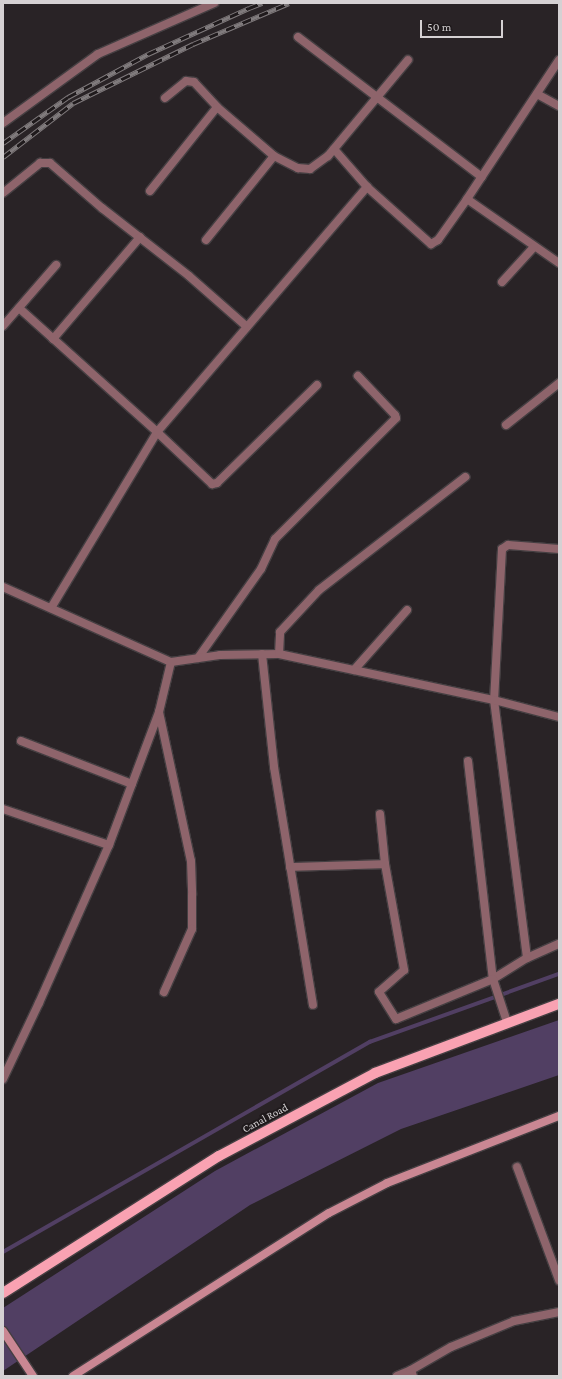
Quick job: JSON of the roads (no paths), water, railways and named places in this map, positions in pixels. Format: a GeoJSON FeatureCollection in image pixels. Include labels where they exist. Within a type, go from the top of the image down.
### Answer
{"type":"FeatureCollection","features":[{"type":"Feature","properties":{"kind":"main road","name":"Canal Road"},"geometry":{"type":"LineString","coordinates":[[3,1293],[219,1156],[375,1073],[507,1022],[559,1004]]}},
{"type":"Feature","properties":{"kind":"main road"},"geometry":{"type":"LineString","coordinates":[[73,1376],[329,1213],[387,1183],[559,1116]]}},
{"type":"Feature","properties":{"kind":"main road"},"geometry":{"type":"LineString","coordinates":[[3,1331],[33,1376]]}},
{"type":"Feature","properties":{"kind":"street"},"geometry":{"type":"LineString","coordinates":[[3,123],[98,54],[214,3]]}},
{"type":"Feature","properties":{"kind":"street"},"geometry":{"type":"LineString","coordinates":[[298,37],[376,98],[482,177]]}},
{"type":"Feature","properties":{"kind":"street"},"geometry":{"type":"LineString","coordinates":[[165,98],[186,82],[190,81],[198,85],[217,107],[274,156],[298,168],[310,169],[328,156],[408,60]]}},
{"type":"Feature","properties":{"kind":"street"},"geometry":{"type":"LineString","coordinates":[[334,149],[367,187],[431,244],[438,240],[467,199],[559,60]]}},
{"type":"Feature","properties":{"kind":"street"},"geometry":{"type":"LineString","coordinates":[[537,94],[559,106]]}},
{"type":"Feature","properties":{"kind":"street"},"geometry":{"type":"LineString","coordinates":[[150,191],[217,107]]}},
{"type":"Feature","properties":{"kind":"street"},"geometry":{"type":"LineString","coordinates":[[206,240],[274,156]]}},
{"type":"Feature","properties":{"kind":"street"},"geometry":{"type":"LineString","coordinates":[[3,193],[40,163],[50,163],[189,276],[247,327]]}},
{"type":"Feature","properties":{"kind":"street"},"geometry":{"type":"LineString","coordinates":[[51,608],[157,432],[367,187]]}},
{"type":"Feature","properties":{"kind":"street"},"geometry":{"type":"LineString","coordinates":[[467,199],[559,263]]}},
{"type":"Feature","properties":{"kind":"street"},"geometry":{"type":"LineString","coordinates":[[53,339],[140,237]]}},
{"type":"Feature","properties":{"kind":"street"},"geometry":{"type":"LineString","coordinates":[[502,282],[534,247]]}},
{"type":"Feature","properties":{"kind":"street"},"geometry":{"type":"LineString","coordinates":[[3,326],[56,265]]}},
{"type":"Feature","properties":{"kind":"street"},"geometry":{"type":"LineString","coordinates":[[19,308],[157,432],[207,481],[212,484],[216,483],[317,385]]}},
{"type":"Feature","properties":{"kind":"street"},"geometry":{"type":"LineString","coordinates":[[198,658],[261,569],[274,539],[396,418],[395,415],[358,376]]}},
{"type":"Feature","properties":{"kind":"street"},"geometry":{"type":"LineString","coordinates":[[506,424],[559,383]]}},
{"type":"Feature","properties":{"kind":"street"},"geometry":{"type":"LineString","coordinates":[[280,654],[280,632],[320,590],[465,477]]}},
{"type":"Feature","properties":{"kind":"street"},"geometry":{"type":"LineString","coordinates":[[527,958],[494,700],[502,549],[504,546],[508,545],[559,549]]}},
{"type":"Feature","properties":{"kind":"street"},"geometry":{"type":"LineString","coordinates":[[3,587],[171,662],[220,655],[280,654],[494,700],[559,717]]}},
{"type":"Feature","properties":{"kind":"street"},"geometry":{"type":"LineString","coordinates":[[354,670],[407,610]]}},
{"type":"Feature","properties":{"kind":"street"},"geometry":{"type":"LineString","coordinates":[[262,654],[274,767],[312,1005]]}},
{"type":"Feature","properties":{"kind":"street"},"geometry":{"type":"LineString","coordinates":[[3,1079],[39,1003],[109,845],[159,712],[171,662]]}},
{"type":"Feature","properties":{"kind":"street"},"geometry":{"type":"LineString","coordinates":[[159,712],[191,861],[192,888],[192,929],[164,992]]}},
{"type":"Feature","properties":{"kind":"street"},"geometry":{"type":"LineString","coordinates":[[21,741],[132,784]]}},
{"type":"Feature","properties":{"kind":"street"},"geometry":{"type":"LineString","coordinates":[[468,761],[493,979],[507,1022]]}},
{"type":"Feature","properties":{"kind":"street"},"geometry":{"type":"LineString","coordinates":[[3,809],[109,845]]}},
{"type":"Feature","properties":{"kind":"street"},"geometry":{"type":"LineString","coordinates":[[380,814],[385,864],[404,970],[379,992],[396,1019],[493,979],[527,958],[559,944]]}},
{"type":"Feature","properties":{"kind":"street"},"geometry":{"type":"LineString","coordinates":[[290,867],[385,864]]}},
{"type":"Feature","properties":{"kind":"street"},"geometry":{"type":"LineString","coordinates":[[517,1167],[559,1280]]}},
{"type":"Feature","properties":{"kind":"street"},"geometry":{"type":"LineString","coordinates":[[397,1376],[412,1373],[451,1348],[514,1321],[559,1312]]}},
{"type":"Feature","properties":{"kind":"waterway"},"geometry":{"type":"LineString","coordinates":[[3,1252],[370,1042],[559,974]]}},
{"type":"Feature","properties":{"kind":"railway"},"geometry":{"type":"LineString","coordinates":[[3,143],[68,97],[148,54],[262,3]]}},
{"type":"Feature","properties":{"kind":"railway"},"geometry":{"type":"LineString","coordinates":[[3,157],[73,103],[193,44],[289,3]]}}]}
